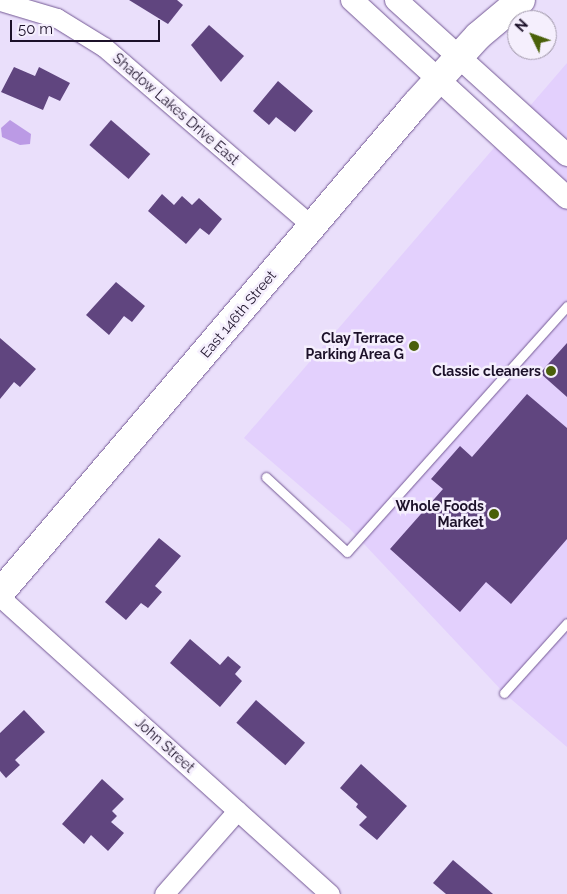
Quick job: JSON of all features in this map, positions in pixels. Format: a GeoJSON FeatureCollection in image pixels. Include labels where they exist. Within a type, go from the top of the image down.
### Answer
{"type":"FeatureCollection","features":[{"type":"Feature","properties":{"kind":"main road","name":"East 146th Street"},"geometry":{"type":"LineString","coordinates":[[478,36],[501,0]]}},
{"type":"Feature","properties":{"kind":"main road","name":"East 146th Street"},"geometry":{"type":"LineString","coordinates":[[0,593],[437,80],[478,36],[521,0]]}},
{"type":"Feature","properties":{"kind":"street"},"geometry":{"type":"LineString","coordinates":[[352,0],[567,198]]}},
{"type":"Feature","properties":{"kind":"street"},"geometry":{"type":"LineString","coordinates":[[396,0],[567,155]]}},
{"type":"Feature","properties":{"kind":"street","name":"Shadow Lakes Drive East"},"geometry":{"type":"LineString","coordinates":[[0,1],[57,18],[104,47],[312,226]]}},
{"type":"Feature","properties":{"kind":"street","name":"John Street"},"geometry":{"type":"LineString","coordinates":[[0,597],[330,894]]}},
{"type":"Feature","properties":{"kind":"street"},"geometry":{"type":"LineString","coordinates":[[164,894],[237,811]]}},
{"type":"Feature","properties":{"kind":"lane"},"geometry":{"type":"LineString","coordinates":[[266,478],[347,552],[567,306]]}},
{"type":"Feature","properties":{"kind":"lane"},"geometry":{"type":"LineString","coordinates":[[504,693],[567,623]]}},
{"type":"Feature","properties":{"kind":"shaded area"},"geometry":{"type":"Polygon","coordinates":[[[567,63],[567,747],[504,693],[349,528],[244,438],[567,63]]]}},
{"type":"Feature","properties":{"kind":"shaded area"},"geometry":{"type":"Polygon","coordinates":[[[10,120],[31,134],[30,144],[20,145],[2,137],[1,128],[10,120]]]}},
{"type":"Feature","properties":{"kind":"building"},"geometry":{"type":"Polygon","coordinates":[[[129,0],[177,0],[183,5],[168,24],[129,0]]]}},
{"type":"Feature","properties":{"kind":"building"},"geometry":{"type":"Polygon","coordinates":[[[209,25],[244,56],[221,82],[191,45],[209,25]]]}},
{"type":"Feature","properties":{"kind":"building"},"geometry":{"type":"Polygon","coordinates":[[[14,67],[35,76],[39,67],[70,83],[60,101],[49,96],[43,110],[1,92],[14,67]]]}},
{"type":"Feature","properties":{"kind":"building"},"geometry":{"type":"Polygon","coordinates":[[[278,81],[313,111],[295,132],[276,117],[269,125],[253,111],[278,81]]]}},
{"type":"Feature","properties":{"kind":"building"},"geometry":{"type":"Polygon","coordinates":[[[111,120],[150,154],[129,179],[89,145],[111,120]]]}},
{"type":"Feature","properties":{"kind":"building"},"geometry":{"type":"Polygon","coordinates":[[[162,194],[174,205],[182,196],[192,205],[199,198],[222,219],[209,235],[200,228],[186,244],[148,211],[162,194]]]}},
{"type":"Feature","properties":{"kind":"building"},"geometry":{"type":"Polygon","coordinates":[[[116,282],[145,306],[132,322],[124,316],[109,335],[86,315],[116,282]]]}},
{"type":"Feature","properties":{"kind":"building"},"geometry":{"type":"Polygon","coordinates":[[[0,338],[36,369],[20,387],[14,382],[0,399],[0,338]]]}},
{"type":"Feature","properties":{"kind":"building"},"geometry":{"type":"Polygon","coordinates":[[[567,343],[567,397],[540,373],[567,343]]]}},
{"type":"Feature","properties":{"kind":"building","name":"Whole Foods Market"},"geometry":{"type":"Polygon","coordinates":[[[527,394],[567,428],[567,539],[511,604],[486,582],[460,612],[390,549],[443,489],[431,479],[460,446],[472,457],[527,394]]]}},
{"type":"Feature","properties":{"kind":"building"},"geometry":{"type":"Polygon","coordinates":[[[159,538],[181,556],[155,586],[162,592],[148,608],[141,603],[126,620],[105,602],[159,538]]]}},
{"type":"Feature","properties":{"kind":"building"},"geometry":{"type":"Polygon","coordinates":[[[190,639],[220,665],[228,656],[241,667],[235,674],[242,681],[220,707],[170,663],[190,639]]]}},
{"type":"Feature","properties":{"kind":"building"},"geometry":{"type":"Polygon","coordinates":[[[256,700],[305,743],[285,765],[236,723],[256,700]]]}},
{"type":"Feature","properties":{"kind":"building"},"geometry":{"type":"Polygon","coordinates":[[[24,710],[45,732],[15,760],[20,765],[6,778],[0,771],[0,733],[24,710]]]}},
{"type":"Feature","properties":{"kind":"building"},"geometry":{"type":"Polygon","coordinates":[[[361,764],[407,806],[377,840],[359,825],[367,817],[356,807],[358,804],[340,788],[361,764]]]}},
{"type":"Feature","properties":{"kind":"building"},"geometry":{"type":"Polygon","coordinates":[[[102,779],[124,799],[112,811],[117,816],[111,822],[124,833],[108,851],[91,835],[84,844],[62,824],[102,779]]]}},
{"type":"Feature","properties":{"kind":"building"},"geometry":{"type":"Polygon","coordinates":[[[453,860],[493,894],[446,894],[433,883],[453,860]]]}},
{"type":"Feature","properties":{"kind":"place","name":"Clay Terrace Parking Area G"},"geometry":{"type":"Point","coordinates":[414,346]}},
{"type":"Feature","properties":{"kind":"place","name":"Classic cleaners"},"geometry":{"type":"Point","coordinates":[551,371]}},
{"type":"Feature","properties":{"kind":"place","name":"Whole Foods Market"},"geometry":{"type":"Point","coordinates":[494,514]}}]}
